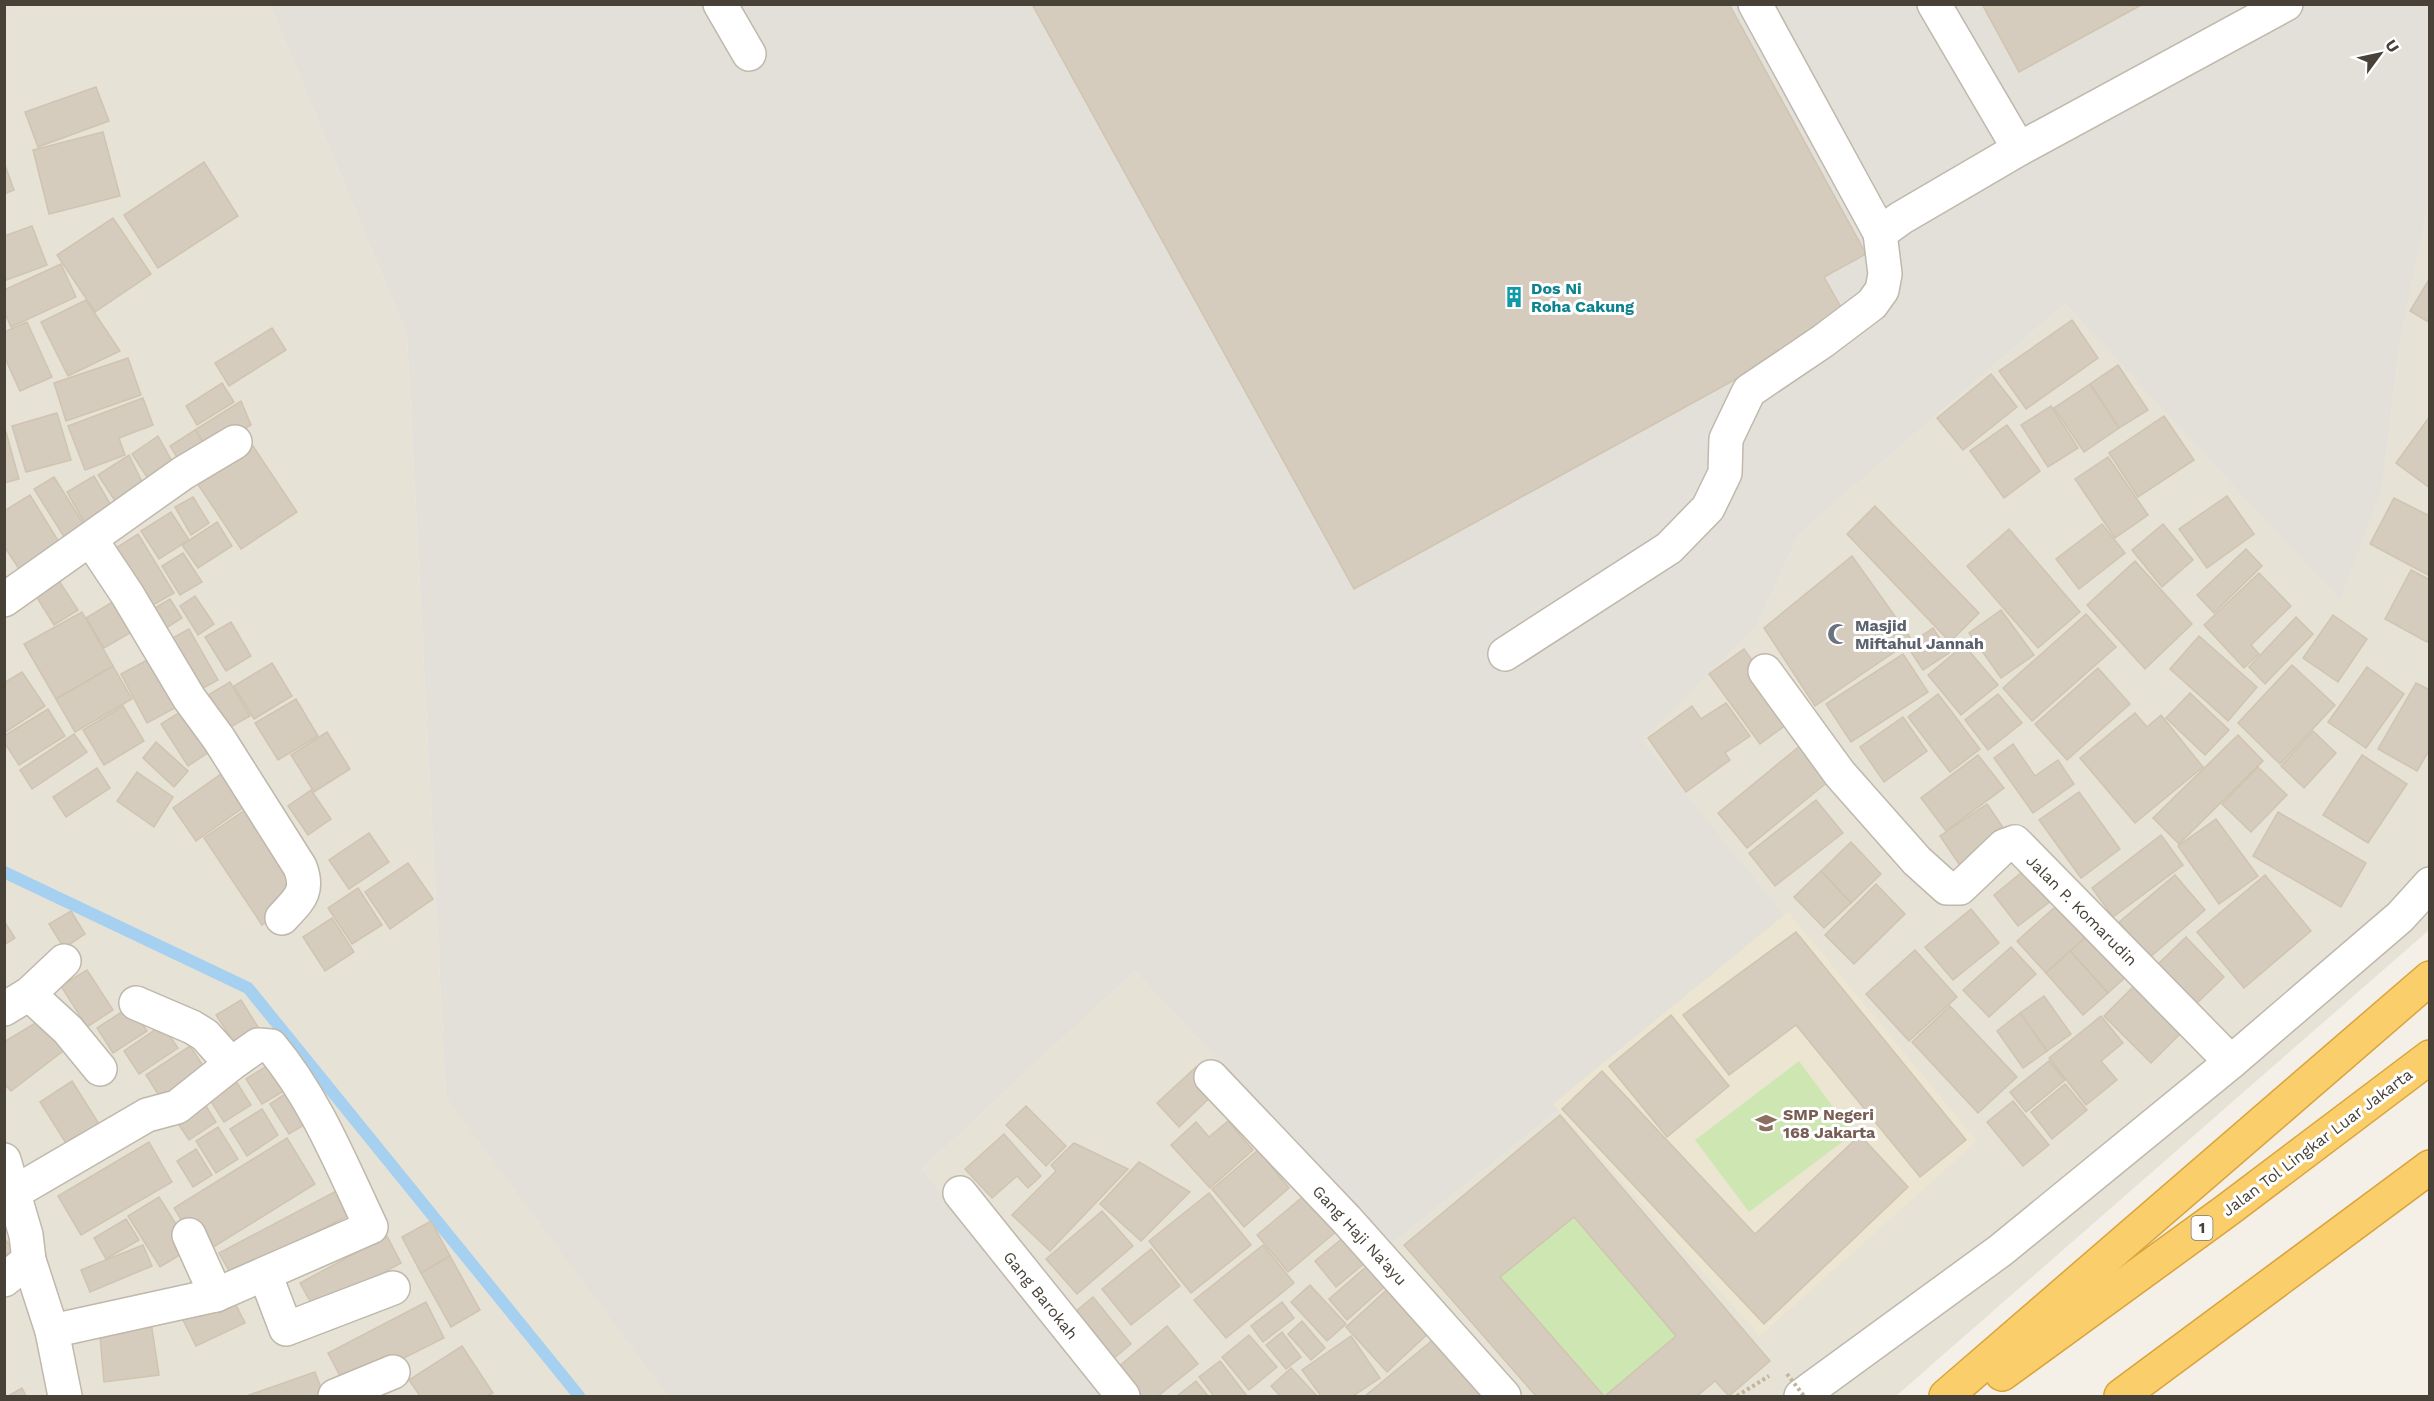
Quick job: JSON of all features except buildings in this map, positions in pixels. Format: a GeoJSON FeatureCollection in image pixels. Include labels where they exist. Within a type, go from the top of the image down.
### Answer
{"type":"FeatureCollection","features":[{"type":"Feature","properties":{"kind":"highway"},"geometry":{"type":"LineString","coordinates":[[1946,1396],[2430,978]]}},
{"type":"Feature","properties":{"kind":"highway","name":"Jalan Tol Lingkar Luar Jakarta"},"geometry":{"type":"LineString","coordinates":[[1972,1396],[2226,1211],[2430,1058]]}},
{"type":"Feature","properties":{"kind":"highway"},"geometry":{"type":"LineString","coordinates":[[2121,1396],[2430,1167]]}},
{"type":"Feature","properties":{"kind":"street"},"geometry":{"type":"LineString","coordinates":[[720,4],[749,54]]}},
{"type":"Feature","properties":{"kind":"street"},"geometry":{"type":"LineString","coordinates":[[1505,654],[1669,548],[1708,508],[1725,473],[1726,438],[1749,391],[1823,341],[1872,304],[1882,290],[1885,274],[1880,233],[1755,4]]}},
{"type":"Feature","properties":{"kind":"street"},"geometry":{"type":"LineString","coordinates":[[1934,4],[2019,149]]}},
{"type":"Feature","properties":{"kind":"street"},"geometry":{"type":"LineString","coordinates":[[1880,233],[1901,218],[2019,149],[2286,4]]}},
{"type":"Feature","properties":{"kind":"street"},"geometry":{"type":"LineString","coordinates":[[4,600],[183,473],[235,442]]}},
{"type":"Feature","properties":{"kind":"street"},"geometry":{"type":"LineString","coordinates":[[91,540],[127,594],[189,698],[219,739],[300,867],[304,888],[300,898],[282,918]]}},
{"type":"Feature","properties":{"kind":"street","name":"Jalan P. Komarudin"},"geometry":{"type":"LineString","coordinates":[[1765,671],[1840,774],[1917,861],[1947,888],[1960,888],[2004,846],[2015,842],[2230,1062]]}},
{"type":"Feature","properties":{"kind":"street"},"geometry":{"type":"LineString","coordinates":[[1797,1389],[2001,1250],[2230,1062],[2400,917],[2430,884]]}},
{"type":"Feature","properties":{"kind":"street"},"geometry":{"type":"LineString","coordinates":[[64,961],[17,1002],[68,1030],[100,1069]]}},
{"type":"Feature","properties":{"kind":"street"},"geometry":{"type":"LineString","coordinates":[[136,1004],[199,1031],[231,1064]]}},
{"type":"Feature","properties":{"kind":"street"},"geometry":{"type":"LineString","coordinates":[[15,1192],[147,1115],[177,1107],[258,1045],[271,1046],[292,1071],[310,1099],[371,1227],[216,1295],[52,1331]]}},
{"type":"Feature","properties":{"kind":"street","name":"Gang Haji Na'ayu"},"geometry":{"type":"LineString","coordinates":[[1211,1077],[1362,1236],[1504,1396]]}},
{"type":"Feature","properties":{"kind":"street"},"geometry":{"type":"LineString","coordinates":[[4,1160],[26,1235],[17,1270],[52,1331],[64,1396]]}},
{"type":"Feature","properties":{"kind":"street","name":"Gang Barokah"},"geometry":{"type":"LineString","coordinates":[[960,1193],[1123,1396]]}},
{"type":"Feature","properties":{"kind":"street"},"geometry":{"type":"LineString","coordinates":[[189,1235],[216,1295]]}},
{"type":"Feature","properties":{"kind":"street"},"geometry":{"type":"LineString","coordinates":[[265,1274],[286,1329],[393,1288]]}},
{"type":"Feature","properties":{"kind":"street"},"geometry":{"type":"LineString","coordinates":[[336,1396],[393,1372]]}},
{"type":"Feature","properties":{"kind":"path"},"geometry":{"type":"LineString","coordinates":[[1737,1396],[1773,1373]]}},
{"type":"Feature","properties":{"kind":"shaded area"},"geometry":{"type":"Polygon","coordinates":[[[5,5],[270,5],[407,335],[446,1096],[667,1396],[5,1396],[5,5]]]}},
{"type":"Feature","properties":{"kind":"shaded area"},"geometry":{"type":"Polygon","coordinates":[[[270,5],[2429,5],[2429,201],[2399,349],[2382,490],[2340,600],[2065,304],[1799,534],[1756,626],[1642,741],[1791,923],[1389,1246],[1135,971],[922,1169],[1124,1396],[667,1396],[446,1097],[407,335],[270,5]]]}},
{"type":"Feature","properties":{"kind":"shaded area"},"geometry":{"type":"Polygon","coordinates":[[[2429,201],[2429,930],[1896,1396],[1124,1396],[922,1169],[1135,971],[1389,1246],[1791,923],[1641,741],[1756,626],[1799,534],[2065,304],[2340,599],[2382,490],[2399,349],[2429,201]]]}},
{"type":"Feature","properties":{"kind":"shaded area","name":"SMP Negeri 168 Jakarta"},"geometry":{"type":"Polygon","coordinates":[[[1788,912],[1977,1141],[1760,1336],[1553,1104],[1788,912]]]}},
{"type":"Feature","properties":{"kind":"green space"},"geometry":{"type":"Polygon","coordinates":[[[1799,1061],[1853,1134],[1749,1212],[1695,1140],[1799,1061]]]}},
{"type":"Feature","properties":{"kind":"green space"},"geometry":{"type":"Polygon","coordinates":[[[1574,1217],[1676,1336],[1605,1396],[1500,1277],[1574,1217]]]}},
{"type":"Feature","properties":{"kind":"waterway"},"geometry":{"type":"LineString","coordinates":[[4,872],[248,988],[579,1396]]}},
{"type":"Feature","properties":{"kind":"place","name":"Dos Ni Roha Cakung"},"geometry":{"type":"Point","coordinates":[1514,297]}},
{"type":"Feature","properties":{"kind":"place","name":"Masjid Miftahul Jannah"},"geometry":{"type":"Point","coordinates":[1838,634]}},
{"type":"Feature","properties":{"kind":"place","name":"SMP Negeri 168 Jakarta"},"geometry":{"type":"Point","coordinates":[1766,1123]}}]}
